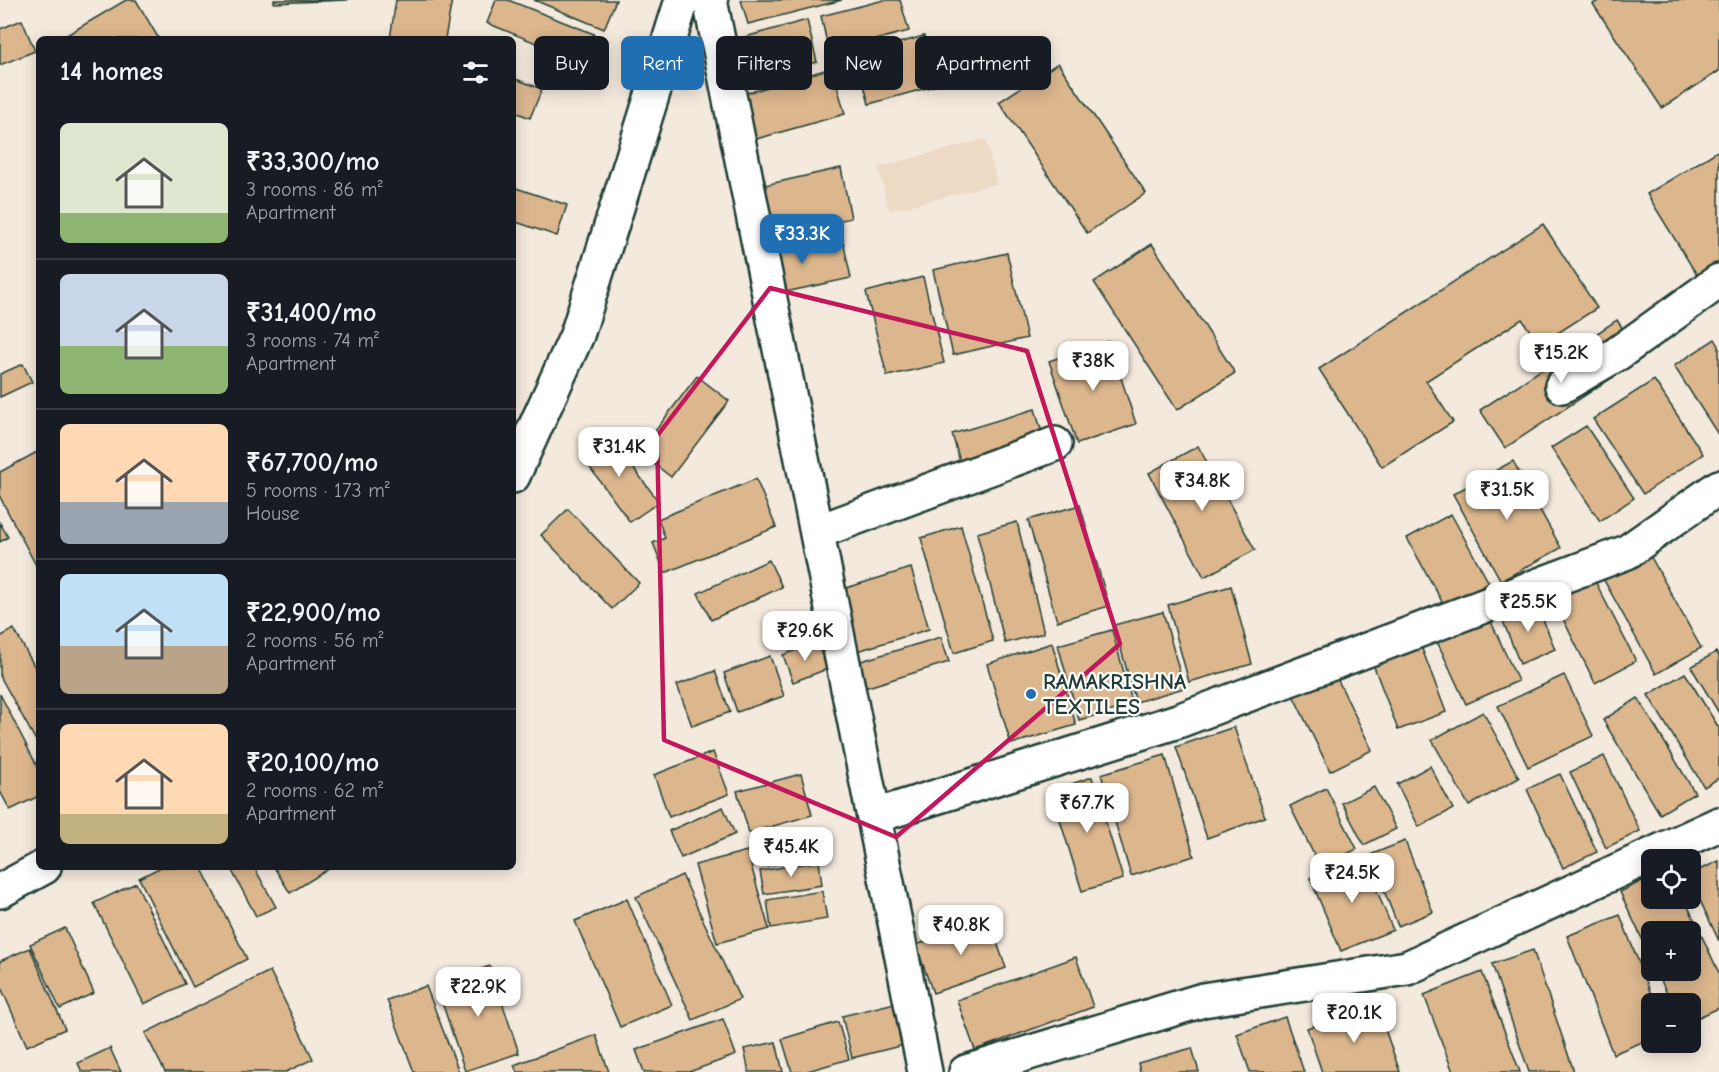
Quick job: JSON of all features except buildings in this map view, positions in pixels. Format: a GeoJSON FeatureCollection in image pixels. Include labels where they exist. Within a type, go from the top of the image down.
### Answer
{"type":"FeatureCollection","features":[{"type":"Feature","properties":{"kind":"street"},"geometry":{"type":"LineString","coordinates":[[516,469],[577,335],[682,0]]}},
{"type":"Feature","properties":{"kind":"street"},"geometry":{"type":"LineString","coordinates":[[710,0],[925,1072]]}},
{"type":"Feature","properties":{"kind":"street"},"geometry":{"type":"LineString","coordinates":[[1562,386],[1617,354],[1719,281]]}},
{"type":"Feature","properties":{"kind":"street"},"geometry":{"type":"LineString","coordinates":[[817,532],[1055,444]]}},
{"type":"Feature","properties":{"kind":"street"},"geometry":{"type":"LineString","coordinates":[[875,816],[1178,720],[1627,552],[1719,487]]}},
{"type":"Feature","properties":{"kind":"street"},"geometry":{"type":"LineString","coordinates":[[966,1072],[1203,1000],[1407,968],[1719,825]]}},
{"type":"Feature","properties":{"kind":"street"},"geometry":{"type":"LineString","coordinates":[[0,891],[38,870]]}},
{"type":"Feature","properties":{"kind":"highlighted area"},"geometry":{"type":"Polygon","coordinates":[[[770,288],[1027,351],[1120,644],[896,837],[664,740],[657,436],[770,288]]]}},
{"type":"Feature","properties":{"kind":"shaded area"},"geometry":{"type":"Polygon","coordinates":[[[986,139],[997,184],[889,211],[878,167],[986,139]]]}},
{"type":"Feature","properties":{"kind":"place","name":"RAMAKRISHNA TEXTILES"},"geometry":{"type":"Point","coordinates":[1031,694]}}]}
